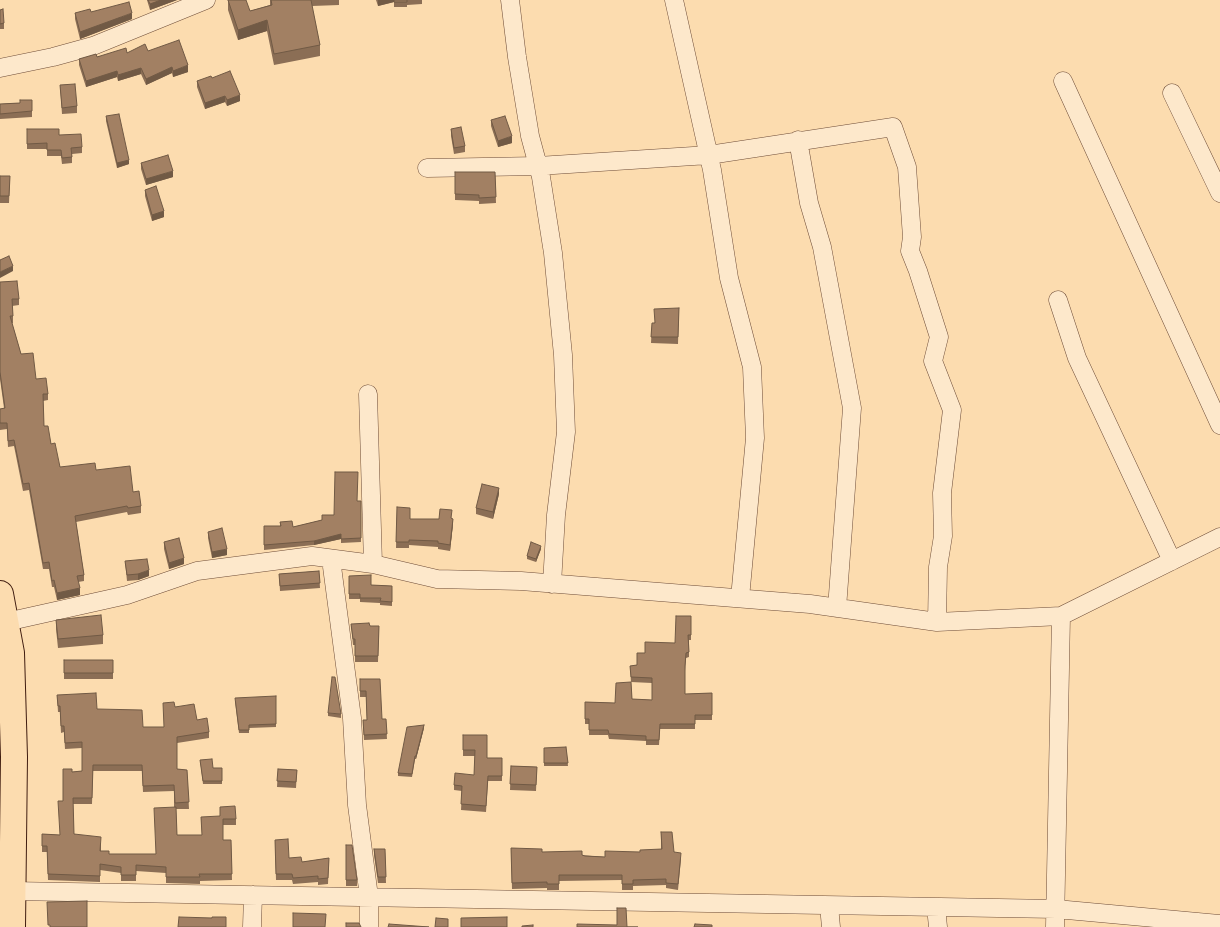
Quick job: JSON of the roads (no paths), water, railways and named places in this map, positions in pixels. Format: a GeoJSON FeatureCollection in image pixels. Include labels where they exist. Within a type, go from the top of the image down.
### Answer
{"type":"FeatureCollection","features":[{"type":"Feature","properties":{"kind":"highway"},"geometry":{"type":"LineString","coordinates":[[0,594],[11,653],[7,758],[12,927]]}},
{"type":"Feature","properties":{"kind":"street"},"geometry":{"type":"LineString","coordinates":[[0,68],[93,46],[206,0]]}},
{"type":"Feature","properties":{"kind":"street"},"geometry":{"type":"LineString","coordinates":[[510,0],[530,136],[538,166],[553,253],[563,355],[566,432],[556,514],[552,584]]}},
{"type":"Feature","properties":{"kind":"street"},"geometry":{"type":"LineString","coordinates":[[674,0],[709,155],[729,278],[752,366],[755,438],[740,598]]}},
{"type":"Feature","properties":{"kind":"street"},"geometry":{"type":"LineString","coordinates":[[1063,81],[1220,425]]}},
{"type":"Feature","properties":{"kind":"street"},"geometry":{"type":"LineString","coordinates":[[1172,93],[1220,193]]}},
{"type":"Feature","properties":{"kind":"street"},"geometry":{"type":"LineString","coordinates":[[427,168],[538,166],[709,155],[893,127],[907,167],[912,237],[910,251],[939,337],[933,361],[952,410],[942,493],[943,536],[938,567],[938,622]]}},
{"type":"Feature","properties":{"kind":"street"},"geometry":{"type":"LineString","coordinates":[[798,140],[808,203],[822,247],[852,408],[837,608]]}},
{"type":"Feature","properties":{"kind":"street"},"geometry":{"type":"LineString","coordinates":[[1058,300],[1077,358],[1172,561]]}},
{"type":"Feature","properties":{"kind":"street"},"geometry":{"type":"LineString","coordinates":[[368,394],[373,564]]}},
{"type":"Feature","properties":{"kind":"street"},"geometry":{"type":"LineString","coordinates":[[6,622],[127,595],[197,571],[312,556],[373,564],[437,579],[521,581],[810,604],[938,622],[1061,616],[1220,537]]}},
{"type":"Feature","properties":{"kind":"street"},"geometry":{"type":"LineString","coordinates":[[331,559],[352,718],[357,805],[369,897],[369,927]]}},
{"type":"Feature","properties":{"kind":"street"},"geometry":{"type":"LineString","coordinates":[[1055,918],[1061,616]]}},
{"type":"Feature","properties":{"kind":"street"},"geometry":{"type":"LineString","coordinates":[[12,891],[936,907],[1055,918],[1220,924]]}},
{"type":"Feature","properties":{"kind":"street"},"geometry":{"type":"LineString","coordinates":[[252,927],[253,895]]}},
{"type":"Feature","properties":{"kind":"street"},"geometry":{"type":"LineString","coordinates":[[830,906],[831,927]]}},
{"type":"Feature","properties":{"kind":"street"},"geometry":{"type":"LineString","coordinates":[[936,907],[938,927]]}}]}
